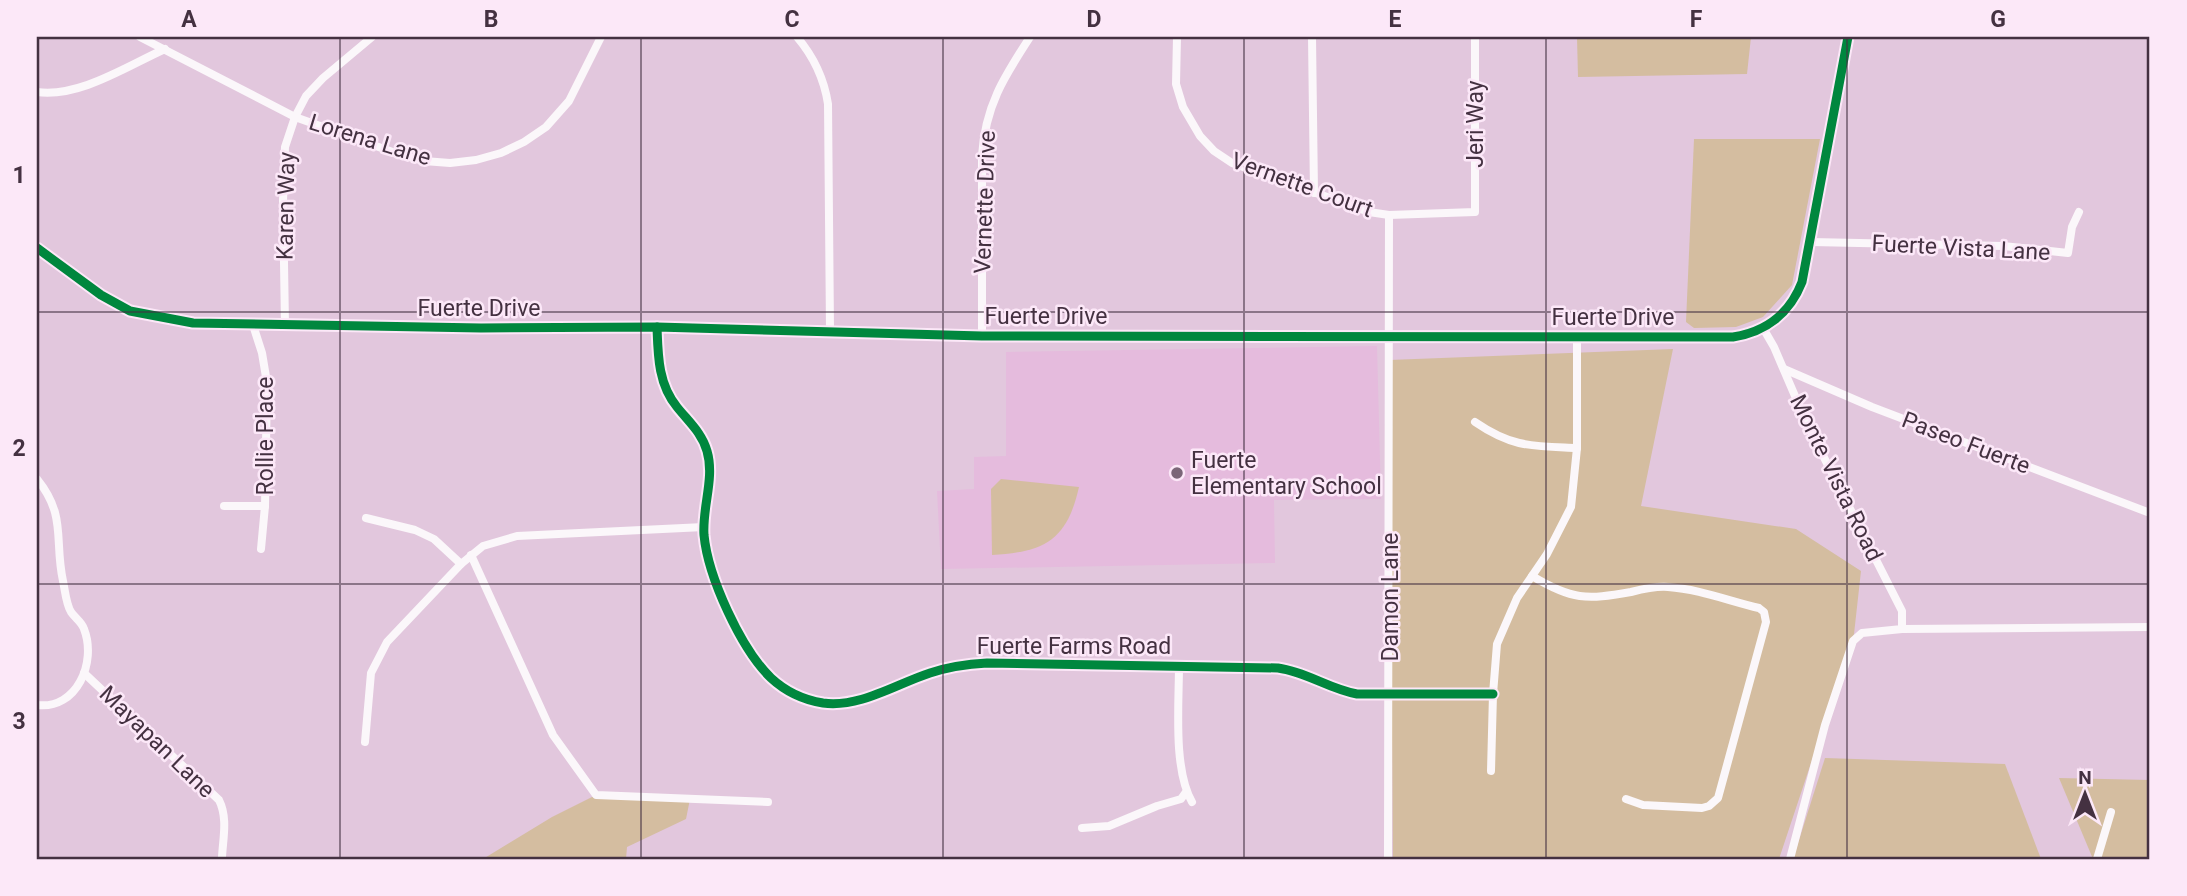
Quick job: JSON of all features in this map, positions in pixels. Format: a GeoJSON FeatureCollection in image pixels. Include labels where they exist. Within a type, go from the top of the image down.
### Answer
{"type":"FeatureCollection","features":[{"type":"Feature","properties":{"kind":"street","name":"Lorena Lane"},"geometry":{"type":"LineString","coordinates":[[140,37],[295,117],[401,155],[424,161],[463,162],[486,158],[524,142],[552,121],[569,101],[601,37]]}},
{"type":"Feature","properties":{"kind":"street","name":"Karen Way"},"geometry":{"type":"LineString","coordinates":[[285,325],[285,147],[295,117],[306,96],[372,37]]}},
{"type":"Feature","properties":{"kind":"street","name":"Vernette Drive"},"geometry":{"type":"LineString","coordinates":[[982,336],[982,156],[985,128],[1000,83],[1030,37]]}},
{"type":"Feature","properties":{"kind":"street","name":"Vernette Court"},"geometry":{"type":"LineString","coordinates":[[1177,37],[1177,84],[1188,117],[1214,151],[1231,163],[1369,212],[1389,215],[1475,212]]}},
{"type":"Feature","properties":{"kind":"street"},"geometry":{"type":"LineString","coordinates":[[1312,37],[1314,193]]}},
{"type":"Feature","properties":{"kind":"street","name":"Jeri Way"},"geometry":{"type":"LineString","coordinates":[[1475,37],[1475,212]]}},
{"type":"Feature","properties":{"kind":"street","name":"Fuerte Drive"},"geometry":{"type":"LineString","coordinates":[[37,248],[101,295],[130,311],[193,323],[657,327],[982,336],[1733,337],[1763,328],[1787,309],[1798,291],[1811,242],[1848,37]]}},
{"type":"Feature","properties":{"kind":"street"},"geometry":{"type":"LineString","coordinates":[[800,38],[820,74],[828,104],[830,330]]}},
{"type":"Feature","properties":{"kind":"street"},"geometry":{"type":"LineString","coordinates":[[37,92],[73,90],[165,49]]}},
{"type":"Feature","properties":{"kind":"street","name":"Fuerte Vista Lane"},"geometry":{"type":"LineString","coordinates":[[1811,242],[2003,246],[2068,253],[2072,227],[2079,212]]}},
{"type":"Feature","properties":{"kind":"street","name":"Damon Lane"},"geometry":{"type":"LineString","coordinates":[[1388,859],[1389,215]]}},
{"type":"Feature","properties":{"kind":"street","name":"Rollie Place"},"geometry":{"type":"LineString","coordinates":[[253,325],[262,353],[267,383],[265,506],[261,549]]}},
{"type":"Feature","properties":{"kind":"street","name":"Fuerte Farms Road"},"geometry":{"type":"LineString","coordinates":[[657,327],[660,370],[666,390],[677,408],[699,432],[708,456],[710,473],[704,527],[707,553],[715,582],[743,638],[770,677],[785,689],[812,701],[830,704],[865,697],[930,673],[975,664],[1278,667],[1302,673],[1347,692],[1390,695],[1493,694]]}},
{"type":"Feature","properties":{"kind":"street","name":"Monte Vista Road"},"geometry":{"type":"LineString","coordinates":[[1763,328],[1807,424],[1902,611],[1902,629]]}},
{"type":"Feature","properties":{"kind":"street"},"geometry":{"type":"LineString","coordinates":[[1491,771],[1497,644],[1517,598],[1547,554],[1571,508],[1577,448],[1577,336]]}},
{"type":"Feature","properties":{"kind":"street","name":"Paseo Fuerte"},"geometry":{"type":"LineString","coordinates":[[1784,369],[1872,407],[2150,513]]}},
{"type":"Feature","properties":{"kind":"street"},"geometry":{"type":"LineString","coordinates":[[1475,422],[1495,436],[1525,446],[1577,448]]}},
{"type":"Feature","properties":{"kind":"street"},"geometry":{"type":"LineString","coordinates":[[37,479],[51,498],[58,516],[61,571],[69,610],[84,627],[88,648],[84,673],[71,695],[52,705],[37,705]]}},
{"type":"Feature","properties":{"kind":"street"},"geometry":{"type":"LineString","coordinates":[[224,506],[265,506]]}},
{"type":"Feature","properties":{"kind":"street"},"geometry":{"type":"LineString","coordinates":[[366,517],[415,530],[434,539],[461,564]]}},
{"type":"Feature","properties":{"kind":"street"},"geometry":{"type":"LineString","coordinates":[[365,742],[371,673],[387,642],[471,555],[494,542],[517,536],[704,527]]}},
{"type":"Feature","properties":{"kind":"street"},"geometry":{"type":"LineString","coordinates":[[471,555],[553,736],[596,795],[768,802]]}},
{"type":"Feature","properties":{"kind":"street"},"geometry":{"type":"LineString","coordinates":[[1532,576],[1554,590],[1572,596],[1602,597],[1649,588],[1674,587],[1759,608],[1764,612],[1766,622],[1717,798],[1709,806],[1702,808],[1643,805],[1626,799]]}},
{"type":"Feature","properties":{"kind":"street"},"geometry":{"type":"LineString","coordinates":[[1790,859],[1825,725],[1853,641],[1862,633],[1902,629],[2150,627]]}},
{"type":"Feature","properties":{"kind":"street"},"geometry":{"type":"LineString","coordinates":[[1179,666],[1179,745],[1186,792],[1192,802]]}},
{"type":"Feature","properties":{"kind":"street","name":"Mayapan Lane"},"geometry":{"type":"LineString","coordinates":[[84,673],[219,800],[225,819],[222,857]]}},
{"type":"Feature","properties":{"kind":"street"},"geometry":{"type":"LineString","coordinates":[[1082,828],[1109,826],[1181,799],[1186,792]]}},
{"type":"Feature","properties":{"kind":"street"},"geometry":{"type":"LineString","coordinates":[[2097,859],[2111,812]]}},
{"type":"Feature","properties":{"kind":"shaded area"},"geometry":{"type":"Polygon","coordinates":[[[1577,37],[1751,37],[1747,74],[1578,77],[1577,37]]]}},
{"type":"Feature","properties":{"kind":"shaded area"},"geometry":{"type":"Polygon","coordinates":[[[1694,139],[1820,139],[1792,285],[1763,317],[1736,327],[1694,328],[1686,322],[1694,139]]]}},
{"type":"Feature","properties":{"kind":"shaded area","name":"Fuerte Elementary School"},"geometry":{"type":"Polygon","coordinates":[[[1377,346],[1381,499],[1274,500],[1275,563],[941,569],[937,491],[974,489],[974,457],[1006,456],[1006,352],[1377,346]]]}},
{"type":"Feature","properties":{"kind":"shaded area"},"geometry":{"type":"Polygon","coordinates":[[[1673,349],[1641,506],[1796,529],[1861,571],[1854,634],[1779,859],[1393,859],[1389,360],[1673,349]]]}},
{"type":"Feature","properties":{"kind":"shaded area"},"geometry":{"type":"Polygon","coordinates":[[[1001,479],[1079,487],[1068,520],[1051,540],[1026,551],[992,555],[991,489],[1001,479]]]}},
{"type":"Feature","properties":{"kind":"shaded area"},"geometry":{"type":"Polygon","coordinates":[[[1825,758],[2005,764],[2041,859],[1793,859],[1825,758]]]}},
{"type":"Feature","properties":{"kind":"shaded area"},"geometry":{"type":"Polygon","coordinates":[[[2059,778],[2150,780],[2150,859],[2093,859],[2059,778]]]}},
{"type":"Feature","properties":{"kind":"shaded area"},"geometry":{"type":"Polygon","coordinates":[[[596,795],[690,799],[686,819],[627,847],[626,859],[483,859],[552,817],[596,795]]]}},
{"type":"Feature","properties":{"kind":"cycle path"},"geometry":{"type":"LineString","coordinates":[[37,248],[101,295],[130,311],[193,323],[481,328],[657,327],[982,336],[1733,337],[1756,331],[1784,312],[1802,282],[1848,37]]}},
{"type":"Feature","properties":{"kind":"cycle path"},"geometry":{"type":"LineString","coordinates":[[657,327],[660,369],[666,389],[698,433],[707,451],[710,472],[704,535],[719,591],[748,649],[776,683],[795,694],[823,703],[851,702],[937,671],[987,663],[1278,668],[1357,694],[1493,694]]}},
{"type":"Feature","properties":{"kind":"place","name":"Fuerte Elementary School"},"geometry":{"type":"Point","coordinates":[1177,473]}}]}
